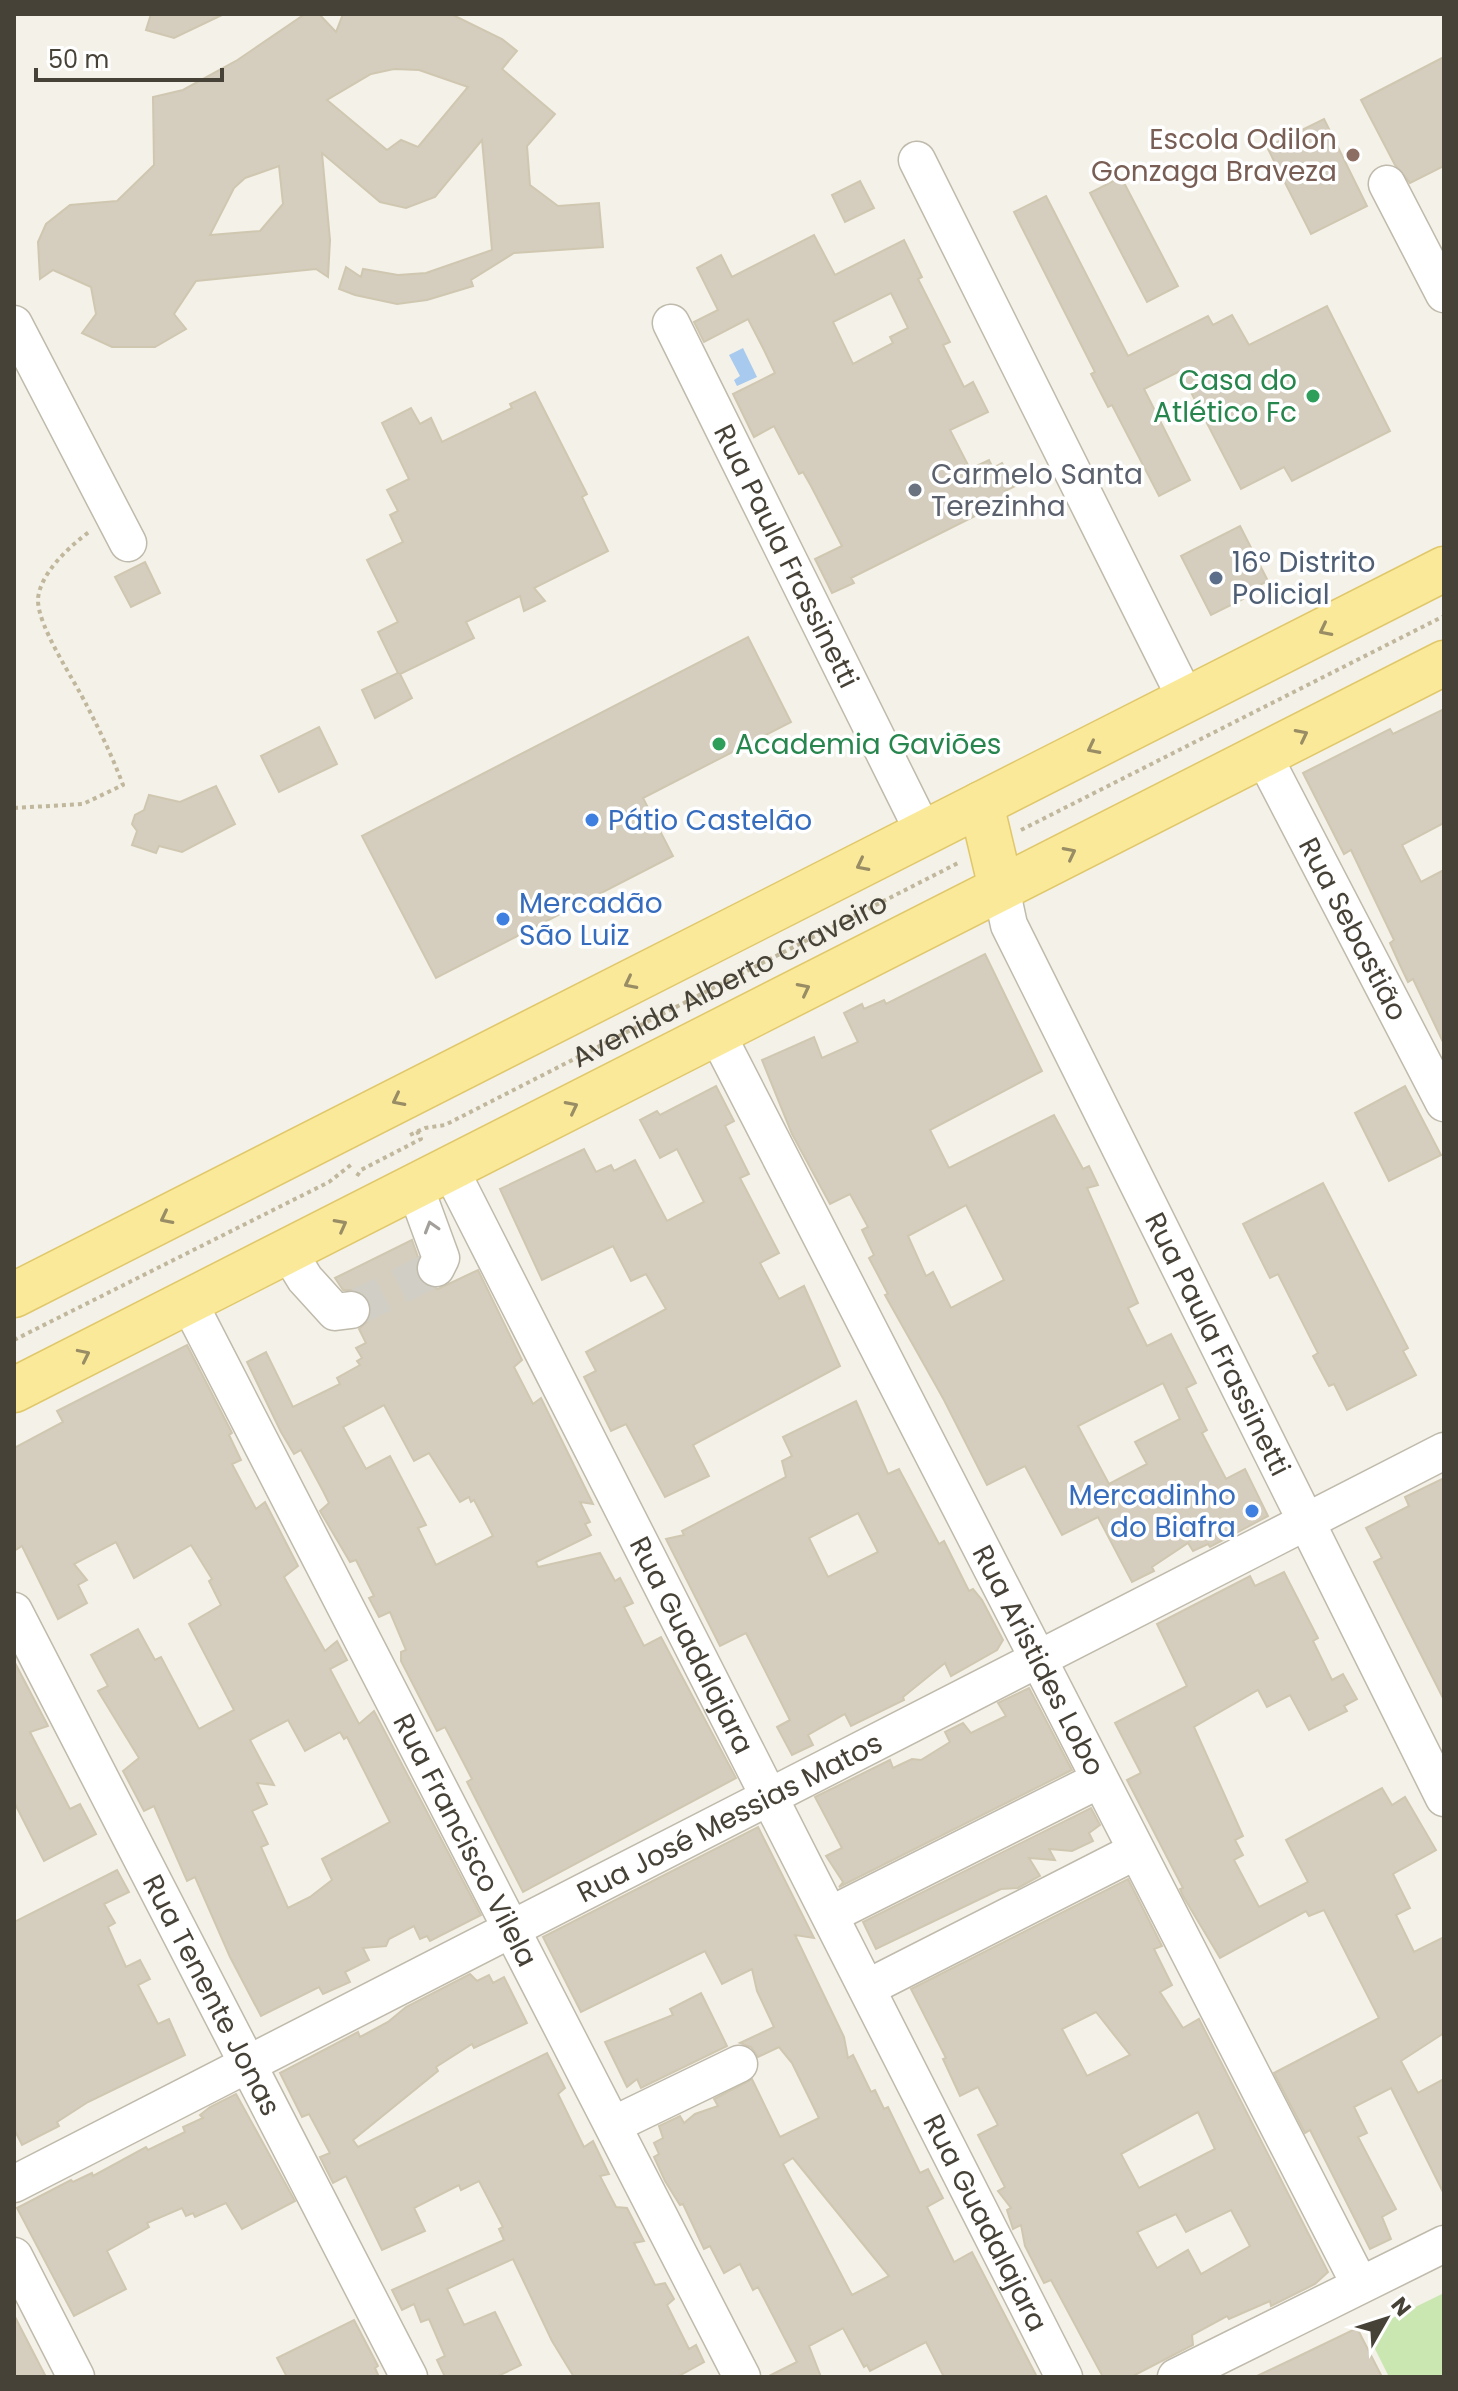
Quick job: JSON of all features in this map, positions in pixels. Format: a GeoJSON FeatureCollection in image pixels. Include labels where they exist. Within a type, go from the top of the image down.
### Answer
{"type":"FeatureCollection","features":[{"type":"Feature","properties":{"kind":"main road","name":"Avenida Alberto Craveiro"},"geometry":{"type":"LineString","coordinates":[[14,1295],[924,833],[986,825],[1187,701],[1444,569]]}},
{"type":"Feature","properties":{"kind":"main road","name":"Avenida Alberto Craveiro"},"geometry":{"type":"LineString","coordinates":[[14,1390],[289,1253],[1444,663]]}},
{"type":"Feature","properties":{"kind":"main road"},"geometry":{"type":"LineString","coordinates":[[986,825],[1001,888]]}},
{"type":"Feature","properties":{"kind":"street"},"geometry":{"type":"LineString","coordinates":[[917,160],[1187,701]]}},
{"type":"Feature","properties":{"kind":"street"},"geometry":{"type":"LineString","coordinates":[[1387,184],[1444,294]]}},
{"type":"Feature","properties":{"kind":"street","name":"Rua Paula Frassinetti"},"geometry":{"type":"LineString","coordinates":[[671,323],[924,833]]}},
{"type":"Feature","properties":{"kind":"street"},"geometry":{"type":"LineString","coordinates":[[14,324],[120,528]]}},
{"type":"Feature","properties":{"kind":"street","name":"Rua Sebastião"},"geometry":{"type":"LineString","coordinates":[[1263,755],[1444,1103]]}},
{"type":"Feature","properties":{"kind":"street","name":"Rua Paula Frassinetti"},"geometry":{"type":"LineString","coordinates":[[1001,888],[1009,925],[1444,1798]]}},
{"type":"Feature","properties":{"kind":"street","name":"Rua Aristides Lobo"},"geometry":{"type":"LineString","coordinates":[[717,1034],[1035,1658],[1360,2285]]}},
{"type":"Feature","properties":{"kind":"street"},"geometry":{"type":"LineString","coordinates":[[433,1178],[441,1258],[436,1268]]}},
{"type":"Feature","properties":{"kind":"street","name":"Rua Guadalajara"},"geometry":{"type":"LineString","coordinates":[[433,1178],[832,1914],[1064,2377]]}},
{"type":"Feature","properties":{"kind":"street"},"geometry":{"type":"LineString","coordinates":[[289,1253],[305,1279],[335,1312],[351,1310]]}},
{"type":"Feature","properties":{"kind":"street","name":"Rua Francisco Vilela"},"geometry":{"type":"LineString","coordinates":[[189,1303],[742,2377]]}},
{"type":"Feature","properties":{"kind":"street","name":"Rua José Messias Matos"},"geometry":{"type":"LineString","coordinates":[[14,2184],[1444,1451]]}},
{"type":"Feature","properties":{"kind":"street","name":"Rua Tenente Jonas"},"geometry":{"type":"LineString","coordinates":[[14,1611],[409,2377]]}},
{"type":"Feature","properties":{"kind":"street"},"geometry":{"type":"LineString","coordinates":[[832,1914],[1099,1780]]}},
{"type":"Feature","properties":{"kind":"street"},"geometry":{"type":"LineString","coordinates":[[869,1987],[1136,1851]]}},
{"type":"Feature","properties":{"kind":"street"},"geometry":{"type":"LineString","coordinates":[[613,2125],[739,2064]]}},
{"type":"Feature","properties":{"kind":"street"},"geometry":{"type":"LineString","coordinates":[[1176,2377],[1444,2244]]}},
{"type":"Feature","properties":{"kind":"street"},"geometry":{"type":"LineString","coordinates":[[14,2256],[76,2377]]}},
{"type":"Feature","properties":{"kind":"path"},"geometry":{"type":"LineString","coordinates":[[14,808],[83,804],[123,785],[86,703],[50,640],[38,600],[45,580],[68,547],[120,528]]}},
{"type":"Feature","properties":{"kind":"path","name":"Avenida Alberto Craveiro"},"geometry":{"type":"LineString","coordinates":[[404,1138],[445,1125],[934,875],[986,825],[1047,816],[1444,616]]}},
{"type":"Feature","properties":{"kind":"path"},"geometry":{"type":"LineString","coordinates":[[1041,803],[1051,823]]}},
{"type":"Feature","properties":{"kind":"path"},"geometry":{"type":"LineString","coordinates":[[892,890],[932,869],[941,888]]}},
{"type":"Feature","properties":{"kind":"path"},"geometry":{"type":"LineString","coordinates":[[356,1179],[361,1170],[421,1139],[414,1125],[425,1121]]}},
{"type":"Feature","properties":{"kind":"path"},"geometry":{"type":"LineString","coordinates":[[14,1340],[329,1182],[365,1157]]}},
{"type":"Feature","properties":{"kind":"green space"},"geometry":{"type":"Polygon","coordinates":[[[1444,2293],[1444,2377],[1389,2377],[1366,2331],[1444,2293]]]}},
{"type":"Feature","properties":{"kind":"water"},"geometry":{"type":"Polygon","coordinates":[[[743,348],[757,377],[737,386],[734,380],[740,376],[729,355],[743,348]]]}},
{"type":"Feature","properties":{"kind":"building"},"geometry":{"type":"Polygon","coordinates":[[[151,14],[224,14],[174,38],[146,30],[151,14]]]}},
{"type":"Feature","properties":{"kind":"building"},"geometry":{"type":"Polygon","coordinates":[[[305,14],[319,14],[336,32],[343,14],[451,14],[502,39],[517,51],[502,69],[555,114],[527,146],[530,185],[558,206],[599,203],[603,247],[514,253],[471,280],[473,286],[427,300],[397,304],[355,295],[339,289],[346,267],[361,277],[363,269],[398,275],[426,273],[492,250],[482,140],[435,197],[406,208],[380,202],[322,153],[330,240],[328,277],[316,269],[196,281],[174,314],[186,329],[155,347],[112,347],[82,333],[96,314],[91,287],[53,270],[40,279],[38,242],[46,224],[70,205],[117,201],[154,165],[153,97],[183,90],[236,61],[305,14]],[[394,69],[371,74],[327,100],[387,150],[401,140],[418,147],[468,87],[419,70],[394,69]],[[279,166],[245,178],[234,188],[210,235],[260,231],[283,204],[279,166]]]}},
{"type":"Feature","properties":{"kind":"building"},"geometry":{"type":"Polygon","coordinates":[[[1444,57],[1444,166],[1410,183],[1395,165],[1361,100],[1444,57]]]}},
{"type":"Feature","properties":{"kind":"building"},"geometry":{"type":"Polygon","coordinates":[[[1324,119],[1367,206],[1311,234],[1267,147],[1324,119]]]}},
{"type":"Feature","properties":{"kind":"building"},"geometry":{"type":"Polygon","coordinates":[[[1121,177],[1178,286],[1147,302],[1090,193],[1121,177]]]}},
{"type":"Feature","properties":{"kind":"building"},"geometry":{"type":"Polygon","coordinates":[[[860,181],[874,208],[845,222],[832,195],[860,181]]]}},
{"type":"Feature","properties":{"kind":"building"},"geometry":{"type":"Polygon","coordinates":[[[1046,196],[1128,356],[1208,316],[1213,325],[1232,315],[1249,345],[1327,306],[1390,431],[1292,481],[1284,467],[1241,489],[1180,371],[1144,389],[1190,480],[1159,496],[1112,405],[1108,407],[1091,374],[1095,372],[1014,212],[1046,196]]]}},
{"type":"Feature","properties":{"kind":"building"},"geometry":{"type":"Polygon","coordinates":[[[814,235],[835,275],[904,240],[922,277],[918,279],[950,342],[943,345],[964,387],[973,382],[988,412],[950,430],[970,469],[989,460],[993,468],[1002,463],[1015,486],[1005,491],[1009,499],[851,578],[854,583],[832,593],[815,559],[842,546],[811,486],[803,472],[799,474],[774,426],[754,437],[733,394],[775,373],[764,350],[748,319],[704,342],[694,322],[718,310],[697,268],[721,255],[732,277],[814,235]],[[891,293],[833,322],[853,364],[893,343],[890,337],[908,328],[891,293]]]}},
{"type":"Feature","properties":{"kind":"building"},"geometry":{"type":"Polygon","coordinates":[[[535,392],[587,494],[582,497],[608,551],[534,588],[545,601],[524,611],[520,596],[466,622],[474,638],[400,674],[412,698],[375,718],[362,690],[398,673],[378,632],[398,622],[367,560],[403,542],[390,515],[398,511],[387,490],[409,479],[382,423],[411,408],[420,424],[431,418],[442,442],[512,408],[510,404],[535,392]]]}},
{"type":"Feature","properties":{"kind":"building"},"geometry":{"type":"Polygon","coordinates":[[[1240,526],[1268,581],[1241,594],[1243,599],[1211,615],[1181,556],[1240,526]]]}},
{"type":"Feature","properties":{"kind":"building"},"geometry":{"type":"Polygon","coordinates":[[[145,562],[160,593],[131,607],[115,577],[145,562]]]}},
{"type":"Feature","properties":{"kind":"building"},"geometry":{"type":"Polygon","coordinates":[[[748,637],[791,722],[643,798],[673,856],[436,978],[362,836],[748,637]]]}},
{"type":"Feature","properties":{"kind":"building"},"geometry":{"type":"Polygon","coordinates":[[[1444,709],[1444,823],[1402,845],[1421,882],[1444,870],[1444,1044],[1413,979],[1408,982],[1390,943],[1394,940],[1351,850],[1344,854],[1303,773],[1390,729],[1393,734],[1444,709]]]}},
{"type":"Feature","properties":{"kind":"building"},"geometry":{"type":"Polygon","coordinates":[[[319,727],[337,764],[279,792],[261,756],[319,727]]]}},
{"type":"Feature","properties":{"kind":"building"},"geometry":{"type":"Polygon","coordinates":[[[216,786],[235,824],[182,852],[159,846],[156,853],[132,845],[137,831],[132,824],[135,815],[144,810],[149,795],[180,802],[216,786]]]}},
{"type":"Feature","properties":{"kind":"building"},"geometry":{"type":"Polygon","coordinates":[[[985,954],[1042,1071],[930,1130],[949,1168],[1054,1115],[1083,1169],[1089,1166],[1098,1185],[1087,1188],[1138,1303],[1128,1308],[1147,1346],[1171,1334],[1196,1383],[1186,1388],[1207,1430],[1202,1433],[1226,1479],[1245,1469],[1268,1516],[1210,1547],[1208,1544],[1193,1551],[1188,1543],[1152,1567],[1154,1571],[1132,1582],[1098,1517],[1062,1535],[1025,1466],[987,1485],[885,1295],[888,1294],[869,1258],[874,1255],[862,1230],[868,1227],[850,1194],[830,1204],[792,1134],[762,1060],[814,1037],[822,1058],[858,1042],[844,1013],[862,1004],[864,1009],[884,1000],[886,1004],[985,954]],[[966,1205],[908,1236],[926,1276],[933,1272],[951,1308],[1004,1280],[966,1205]],[[1163,1383],[1078,1426],[1109,1484],[1147,1464],[1135,1442],[1180,1419],[1163,1383]]]}},
{"type":"Feature","properties":{"kind":"building"},"geometry":{"type":"Polygon","coordinates":[[[716,1086],[734,1121],[725,1126],[749,1174],[740,1178],[779,1253],[760,1263],[779,1299],[804,1286],[840,1366],[693,1445],[709,1476],[665,1497],[626,1424],[611,1431],[584,1377],[596,1371],[586,1352],[666,1309],[646,1274],[631,1281],[613,1246],[542,1280],[500,1189],[584,1149],[596,1172],[611,1165],[614,1171],[635,1160],[667,1221],[704,1202],[677,1149],[660,1158],[640,1120],[657,1111],[660,1115],[716,1086]]]}},
{"type":"Feature","properties":{"kind":"building"},"geometry":{"type":"Polygon","coordinates":[[[1405,1086],[1441,1155],[1389,1181],[1355,1113],[1405,1086]]]}},
{"type":"Feature","properties":{"kind":"building"},"geometry":{"type":"Polygon","coordinates":[[[1323,1183],[1408,1348],[1403,1351],[1416,1375],[1347,1410],[1334,1384],[1329,1386],[1313,1356],[1318,1353],[1278,1274],[1270,1278],[1243,1224],[1323,1183]]]}},
{"type":"Feature","properties":{"kind":"building"},"geometry":{"type":"Polygon","coordinates":[[[412,1240],[418,1257],[415,1270],[419,1280],[427,1287],[438,1289],[478,1270],[522,1360],[514,1367],[533,1404],[541,1398],[593,1504],[580,1502],[590,1522],[585,1524],[591,1535],[536,1562],[538,1567],[600,1553],[615,1581],[620,1578],[633,1603],[624,1607],[644,1646],[661,1637],[736,1778],[523,1892],[467,1782],[472,1779],[445,1727],[437,1731],[401,1661],[401,1652],[406,1650],[390,1612],[379,1617],[369,1598],[374,1596],[356,1560],[350,1562],[320,1511],[329,1503],[323,1491],[301,1450],[294,1454],[281,1432],[247,1362],[266,1352],[293,1407],[340,1384],[337,1378],[360,1365],[357,1361],[362,1358],[356,1348],[366,1343],[359,1329],[370,1319],[372,1308],[367,1297],[358,1290],[343,1290],[335,1278],[412,1240]],[[384,1405],[343,1427],[366,1469],[390,1456],[426,1525],[418,1528],[436,1565],[493,1536],[474,1500],[471,1502],[469,1497],[460,1502],[429,1453],[414,1461],[384,1405]]]}},
{"type":"Feature","properties":{"kind":"building"},"geometry":{"type":"Polygon","coordinates":[[[187,1345],[232,1433],[229,1435],[241,1460],[232,1464],[256,1509],[265,1502],[298,1566],[284,1577],[325,1651],[337,1641],[347,1660],[330,1669],[359,1724],[374,1711],[481,1915],[430,1941],[427,1936],[420,1939],[414,1926],[389,1939],[386,1946],[363,1948],[369,1960],[345,1972],[350,1982],[323,1994],[319,1987],[261,2016],[230,1957],[195,1877],[187,1881],[154,1806],[144,1811],[123,1771],[139,1758],[98,1691],[108,1686],[91,1655],[138,1629],[155,1660],[161,1657],[199,1729],[234,1710],[189,1624],[221,1605],[209,1581],[212,1579],[191,1545],[134,1578],[116,1542],[74,1564],[87,1580],[78,1585],[87,1603],[58,1619],[22,1546],[14,1551],[14,1448],[63,1422],[57,1411],[187,1345]],[[288,1720],[250,1740],[274,1785],[257,1783],[267,1804],[252,1811],[268,1844],[261,1847],[288,1908],[310,1897],[332,1880],[322,1859],[390,1822],[347,1737],[344,1739],[340,1732],[305,1751],[288,1720]]]}},
{"type":"Feature","properties":{"kind":"building"},"geometry":{"type":"Polygon","coordinates":[[[856,1401],[888,1474],[899,1469],[939,1544],[944,1541],[969,1591],[973,1589],[982,1600],[1003,1640],[997,1650],[951,1676],[945,1663],[903,1697],[904,1700],[851,1726],[845,1714],[808,1735],[813,1745],[792,1755],[777,1727],[790,1720],[746,1633],[720,1646],[666,1539],[684,1535],[682,1531],[786,1477],[782,1461],[792,1456],[783,1437],[856,1401]],[[858,1513],[809,1538],[828,1577],[878,1552],[858,1513]]]}},
{"type":"Feature","properties":{"kind":"building"},"geometry":{"type":"Polygon","coordinates":[[[1444,1478],[1444,1700],[1374,1562],[1382,1558],[1366,1528],[1409,1506],[1405,1497],[1444,1478]]]}},
{"type":"Feature","properties":{"kind":"building"},"geometry":{"type":"Polygon","coordinates":[[[1284,1572],[1318,1638],[1313,1641],[1332,1680],[1343,1674],[1357,1699],[1344,1706],[1347,1711],[1309,1730],[1290,1695],[1267,1707],[1258,1690],[1194,1727],[1243,1836],[1235,1840],[1243,1855],[1234,1860],[1259,1907],[1308,1882],[1286,1840],[1382,1788],[1392,1805],[1405,1797],[1436,1850],[1393,1874],[1410,1908],[1396,1915],[1414,1952],[1444,1937],[1444,2033],[1401,2061],[1418,2093],[1444,2079],[1444,2194],[1391,2088],[1354,2107],[1367,2133],[1358,2137],[1396,2209],[1382,2217],[1391,2239],[1370,2249],[1310,2130],[1305,2133],[1274,2073],[1379,2018],[1324,1910],[1309,1916],[1306,1911],[1220,1958],[1183,1896],[1180,1889],[1183,1888],[1127,1780],[1141,1773],[1115,1723],[1187,1686],[1157,1624],[1250,1576],[1255,1586],[1284,1572]]]}},
{"type":"Feature","properties":{"kind":"building"},"geometry":{"type":"Polygon","coordinates":[[[14,1661],[48,1726],[30,1732],[70,1809],[80,1804],[96,1834],[44,1861],[14,1802],[14,1661]]]}},
{"type":"Feature","properties":{"kind":"building"},"geometry":{"type":"Polygon","coordinates":[[[1029,1688],[1072,1770],[839,1887],[843,1882],[826,1856],[842,1848],[815,1797],[890,1760],[893,1768],[912,1759],[921,1760],[950,1742],[945,1732],[963,1723],[971,1733],[1006,1716],[998,1703],[1029,1688]]]}},
{"type":"Feature","properties":{"kind":"building"},"geometry":{"type":"Polygon","coordinates":[[[1091,1808],[1100,1825],[1089,1833],[1093,1841],[1072,1851],[1049,1849],[1055,1860],[1029,1858],[1040,1876],[1018,1888],[1001,1889],[876,1949],[863,1922],[1091,1808]]]}},
{"type":"Feature","properties":{"kind":"building"},"geometry":{"type":"Polygon","coordinates":[[[758,1827],[814,1938],[795,1935],[844,2037],[848,2058],[853,2055],[871,2092],[875,2090],[884,2109],[888,2107],[920,2173],[928,2169],[943,2198],[927,2207],[954,2262],[972,2252],[1037,2377],[944,2377],[926,2342],[870,2371],[867,2365],[864,2367],[843,2328],[809,2346],[821,2377],[767,2377],[797,2362],[758,2287],[753,2290],[740,2264],[724,2273],[710,2246],[704,2249],[683,2204],[680,2205],[665,2181],[654,2157],[659,2154],[654,2143],[663,2138],[659,2126],[680,2116],[684,2123],[695,2114],[718,2106],[714,2099],[752,2079],[780,2137],[819,2118],[792,2063],[779,2047],[758,2057],[751,2047],[740,2043],[774,2027],[757,1991],[752,1969],[722,1984],[705,1951],[581,2012],[543,1937],[758,1827]],[[793,2158],[783,2164],[852,2295],[889,2276],[793,2158]]]}},
{"type":"Feature","properties":{"kind":"building"},"geometry":{"type":"Polygon","coordinates":[[[117,1870],[129,1892],[104,1904],[115,1923],[108,1927],[126,1967],[140,1960],[150,1979],[138,1985],[158,2024],[169,2019],[185,2055],[88,2102],[57,2122],[59,2126],[22,2145],[14,2129],[14,1922],[117,1870]]]}},
{"type":"Feature","properties":{"kind":"building"},"geometry":{"type":"Polygon","coordinates":[[[1128,1879],[1162,1946],[1154,1949],[1172,1985],[1160,1992],[1183,2028],[1199,2019],[1328,2272],[1315,2284],[1271,2306],[1270,2301],[1229,2319],[1227,2316],[1192,2335],[1193,2345],[1131,2377],[1103,2377],[1051,2280],[1044,2283],[1025,2246],[1021,2225],[1013,2229],[1007,2210],[1011,2208],[998,2191],[1005,2187],[978,2135],[998,2125],[978,2087],[960,2096],[943,2059],[946,2058],[911,1989],[1128,1879]],[[1096,2012],[1062,2029],[1087,2076],[1130,2055],[1096,2012]],[[1198,2112],[1121,2154],[1139,2188],[1215,2149],[1198,2112]],[[1231,2210],[1186,2232],[1176,2214],[1137,2232],[1157,2268],[1188,2250],[1201,2274],[1250,2246],[1231,2210]]]}},
{"type":"Feature","properties":{"kind":"building"},"geometry":{"type":"Polygon","coordinates":[[[470,1974],[477,1981],[489,1975],[493,1983],[504,1977],[527,2023],[474,2048],[472,2044],[436,2067],[438,2071],[353,2140],[358,2147],[547,2053],[565,2088],[558,2094],[584,2147],[593,2141],[609,2174],[600,2176],[616,2207],[627,2208],[644,2241],[634,2243],[655,2285],[665,2283],[674,2299],[667,2305],[689,2349],[696,2345],[704,2362],[677,2377],[574,2377],[552,2341],[513,2259],[447,2289],[464,2325],[495,2312],[521,2365],[496,2377],[445,2377],[437,2360],[445,2356],[429,2319],[421,2322],[414,2304],[402,2310],[392,2290],[504,2240],[499,2229],[503,2227],[479,2181],[461,2190],[459,2185],[414,2208],[425,2231],[382,2250],[346,2176],[333,2183],[320,2157],[330,2153],[309,2114],[302,2117],[280,2073],[358,2032],[360,2037],[388,2022],[406,2007],[470,1974]]]}},
{"type":"Feature","properties":{"kind":"building"},"geometry":{"type":"Polygon","coordinates":[[[701,1993],[727,2046],[641,2088],[637,2079],[627,2087],[605,2042],[673,2015],[670,2009],[701,1993]]]}},
{"type":"Feature","properties":{"kind":"building"},"geometry":{"type":"Polygon","coordinates":[[[236,2094],[295,2201],[242,2229],[226,2203],[195,2217],[193,2213],[186,2216],[182,2208],[147,2223],[149,2227],[107,2251],[126,2289],[74,2316],[17,2208],[71,2180],[73,2182],[92,2173],[93,2176],[146,2147],[148,2150],[185,2132],[183,2127],[203,2118],[200,2115],[210,2107],[236,2094]]]}},
{"type":"Feature","properties":{"kind":"building"},"geometry":{"type":"Polygon","coordinates":[[[14,2315],[46,2377],[14,2377],[14,2315]]]}},
{"type":"Feature","properties":{"kind":"building"},"geometry":{"type":"Polygon","coordinates":[[[354,2320],[378,2366],[375,2368],[379,2377],[287,2377],[277,2358],[354,2320]]]}},
{"type":"Feature","properties":{"kind":"building"},"geometry":{"type":"Polygon","coordinates":[[[1357,2328],[1382,2377],[1255,2377],[1295,2358],[1357,2328]]]}},
{"type":"Feature","properties":{"kind":"tunnel"},"geometry":{"type":"LineString","coordinates":[[351,1310],[436,1268]]}},
{"type":"Feature","properties":{"kind":"place","name":"Escola Odilon Gonzaga Braveza"},"geometry":{"type":"Point","coordinates":[1353,155]}},
{"type":"Feature","properties":{"kind":"place","name":"Casa do Atlético Fc"},"geometry":{"type":"Point","coordinates":[1313,396]}},
{"type":"Feature","properties":{"kind":"place","name":"Carmelo Santa Terezinha"},"geometry":{"type":"Point","coordinates":[915,490]}},
{"type":"Feature","properties":{"kind":"place","name":"16º Distrito Policial"},"geometry":{"type":"Point","coordinates":[1216,578]}},
{"type":"Feature","properties":{"kind":"place","name":"Academia Gaviões"},"geometry":{"type":"Point","coordinates":[719,744]}},
{"type":"Feature","properties":{"kind":"place","name":"Pátio Castelão"},"geometry":{"type":"Point","coordinates":[592,820]}},
{"type":"Feature","properties":{"kind":"place","name":"Mercadão São Luiz"},"geometry":{"type":"Point","coordinates":[503,919]}},
{"type":"Feature","properties":{"kind":"place","name":"Mercadinho do Biafra"},"geometry":{"type":"Point","coordinates":[1252,1511]}}]}
